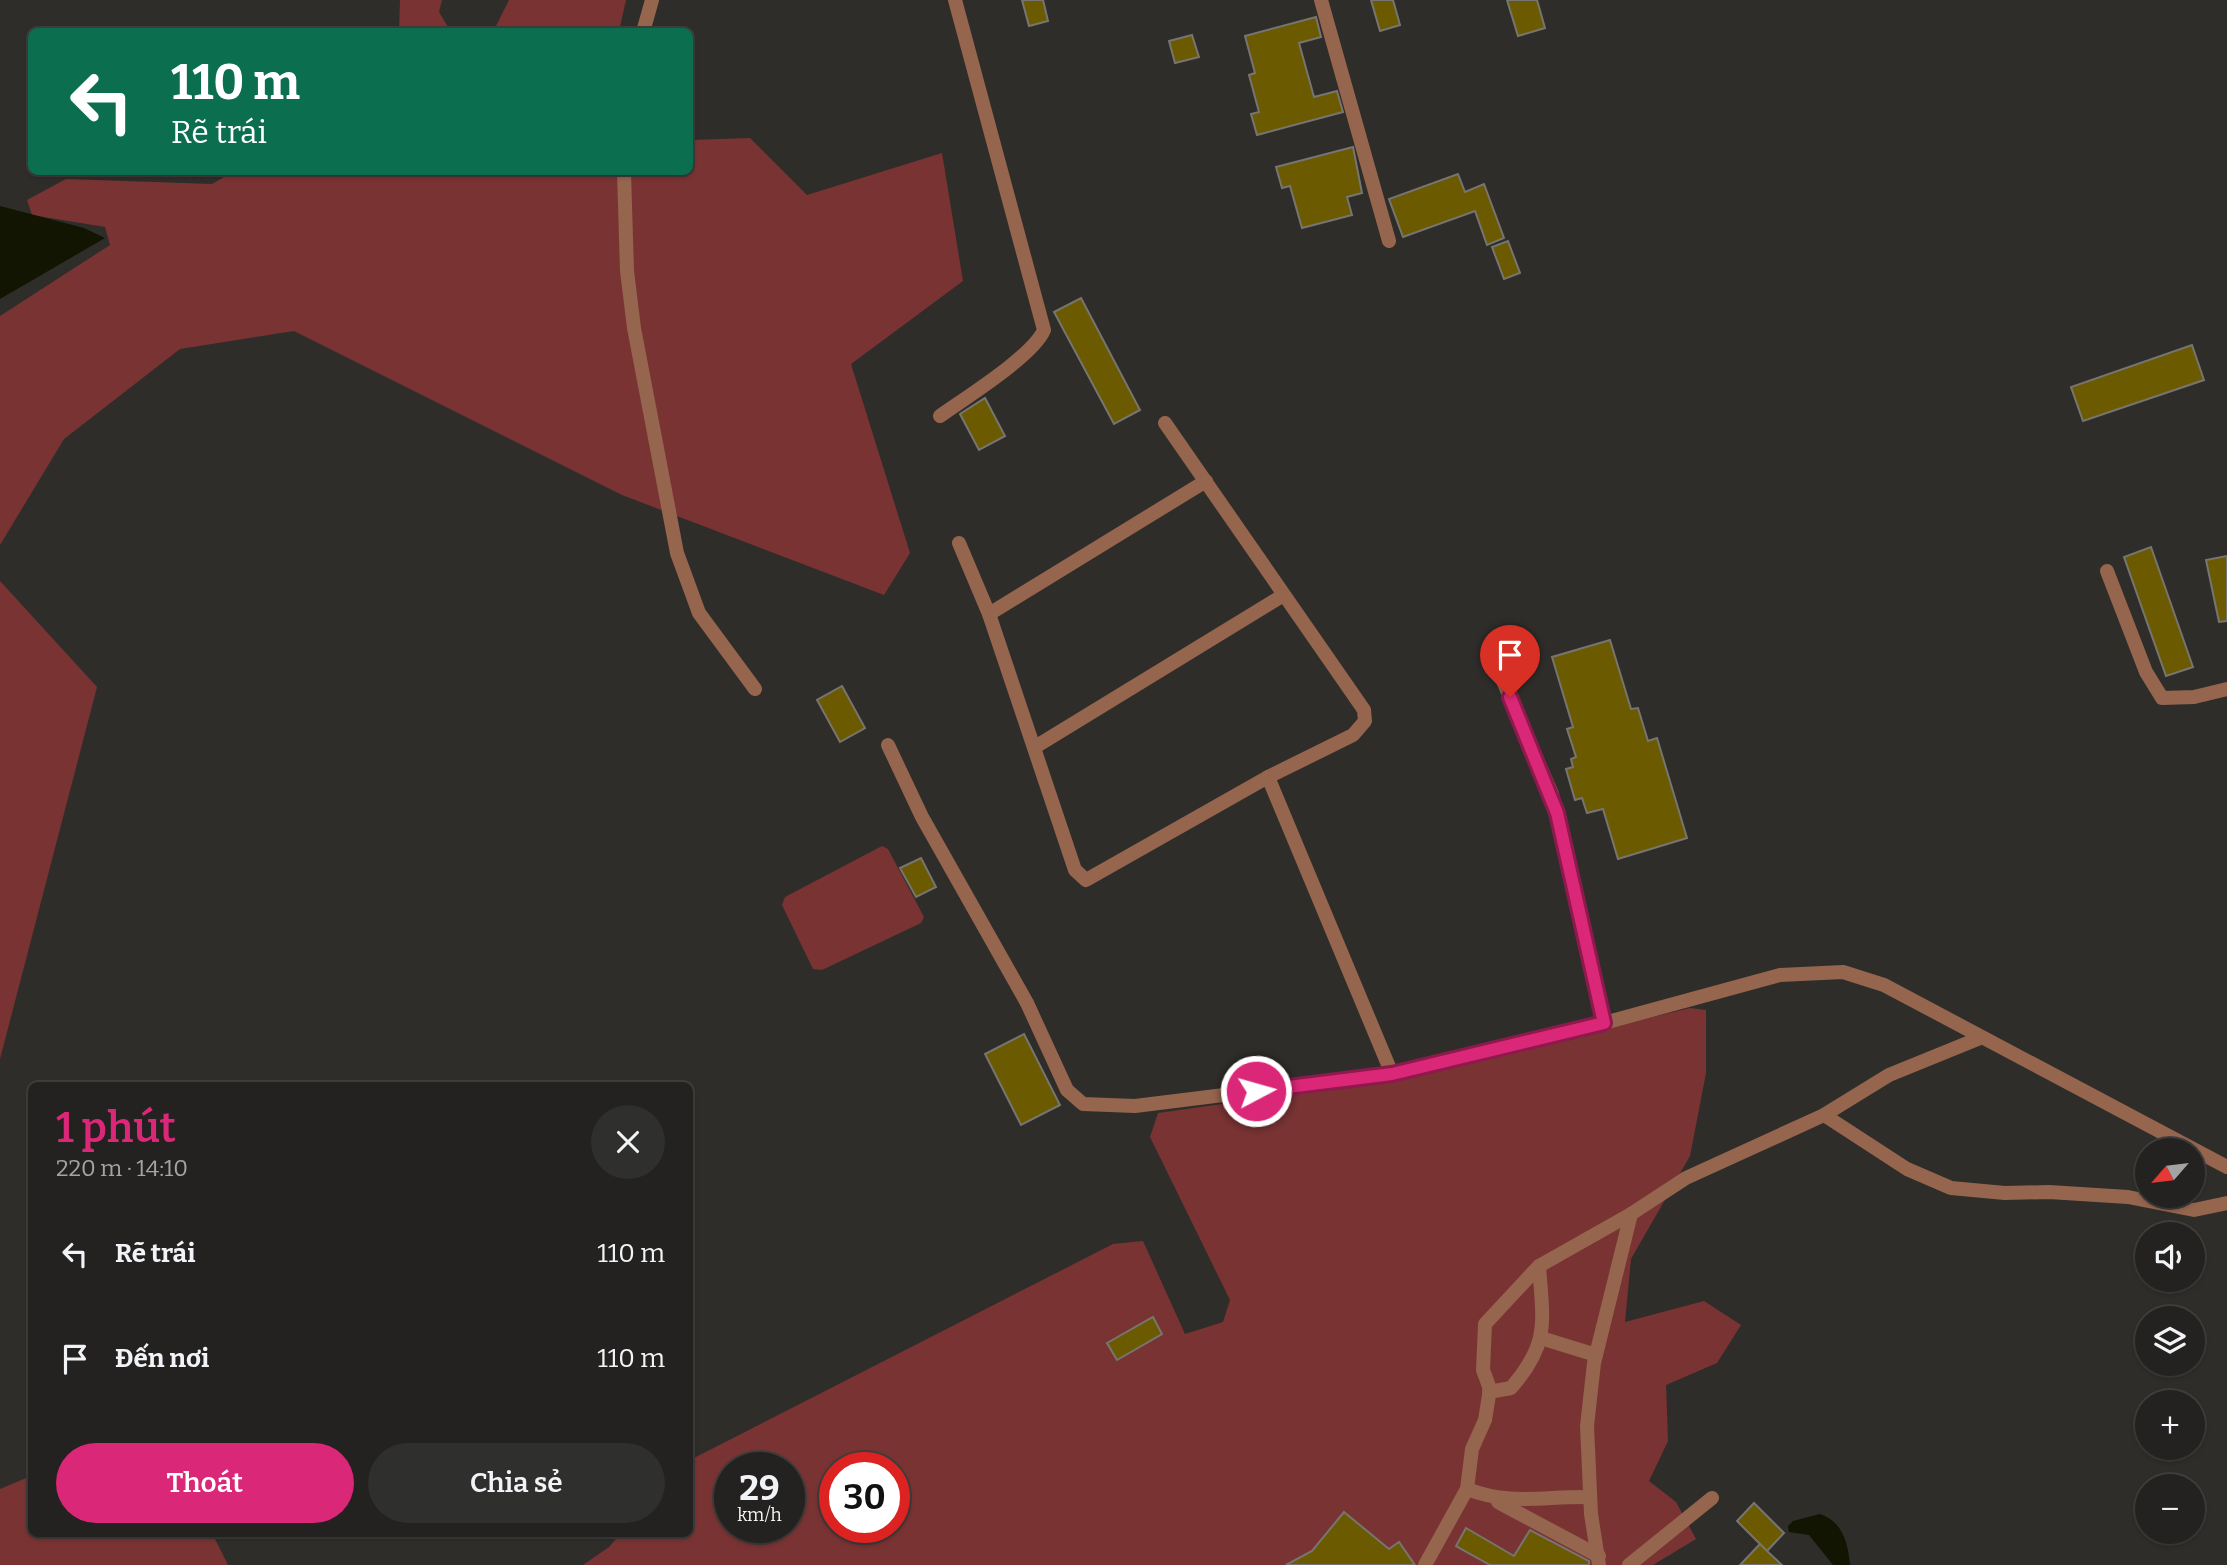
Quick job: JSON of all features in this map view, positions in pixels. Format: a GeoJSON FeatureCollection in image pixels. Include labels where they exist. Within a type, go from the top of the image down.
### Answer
{"type":"FeatureCollection","features":[{"type":"Feature","properties":{"kind":"street"},"geometry":{"type":"LineString","coordinates":[[644,28],[652,0]]}},
{"type":"Feature","properties":{"kind":"street"},"geometry":{"type":"LineString","coordinates":[[940,416],[1023,355],[1040,339],[1044,330],[955,0]]}},
{"type":"Feature","properties":{"kind":"street"},"geometry":{"type":"LineString","coordinates":[[1321,0],[1389,241]]}},
{"type":"Feature","properties":{"kind":"street"},"geometry":{"type":"LineString","coordinates":[[624,175],[627,271],[634,328],[677,553],[699,613],[755,689]]}},
{"type":"Feature","properties":{"kind":"street"},"geometry":{"type":"LineString","coordinates":[[959,543],[989,614],[1074,870],[1086,880],[1268,777],[1353,734],[1365,721],[1363,710],[1354,695],[1282,596],[1165,423]]}},
{"type":"Feature","properties":{"kind":"street"},"geometry":{"type":"LineString","coordinates":[[989,614],[1206,481]]}},
{"type":"Feature","properties":{"kind":"street"},"geometry":{"type":"LineString","coordinates":[[2108,571],[2146,672],[2162,698],[2194,697],[2227,689]]}},
{"type":"Feature","properties":{"kind":"street"},"geometry":{"type":"LineString","coordinates":[[1035,747],[1282,596]]}},
{"type":"Feature","properties":{"kind":"street"},"geometry":{"type":"LineString","coordinates":[[1489,649],[1552,794],[1604,1023]]}},
{"type":"Feature","properties":{"kind":"street"},"geometry":{"type":"LineString","coordinates":[[888,745],[922,817],[1027,1003],[1067,1090],[1083,1104],[1135,1106],[1392,1074],[1604,1023],[1780,975],[1843,972],[1884,985],[2227,1167]]}},
{"type":"Feature","properties":{"kind":"street"},"geometry":{"type":"LineString","coordinates":[[1268,777],[1392,1074]]}},
{"type":"Feature","properties":{"kind":"street"},"geometry":{"type":"LineString","coordinates":[[1425,1565],[1467,1489],[1472,1449],[1485,1420],[1489,1392],[1483,1370],[1485,1324],[1539,1266],[1631,1214],[1686,1178],[1824,1115],[1888,1075],[1980,1038]]}},
{"type":"Feature","properties":{"kind":"street"},"geometry":{"type":"LineString","coordinates":[[1824,1115],[1907,1169],[1951,1188],[2005,1193],[2128,1196],[2194,1210],[2227,1203]]}},
{"type":"Feature","properties":{"kind":"street"},"geometry":{"type":"LineString","coordinates":[[1599,1561],[1590,1497],[1587,1426],[1596,1354],[1631,1214]]}},
{"type":"Feature","properties":{"kind":"street"},"geometry":{"type":"LineString","coordinates":[[1489,1392],[1511,1388],[1539,1351],[1543,1322],[1539,1266]]}},
{"type":"Feature","properties":{"kind":"street"},"geometry":{"type":"LineString","coordinates":[[1541,1338],[1596,1354]]}},
{"type":"Feature","properties":{"kind":"street"},"geometry":{"type":"LineString","coordinates":[[1467,1489],[1490,1498],[1599,1561]]}},
{"type":"Feature","properties":{"kind":"street"},"geometry":{"type":"LineString","coordinates":[[1490,1498],[1517,1501],[1550,1496],[1590,1497]]}},
{"type":"Feature","properties":{"kind":"street"},"geometry":{"type":"LineString","coordinates":[[1629,1565],[1712,1498]]}},
{"type":"Feature","properties":{"kind":"shaded area"},"geometry":{"type":"Polygon","coordinates":[[[400,0],[442,0],[439,12],[448,27],[495,28],[399,28],[400,0]]]}},
{"type":"Feature","properties":{"kind":"shaded area"},"geometry":{"type":"Polygon","coordinates":[[[509,0],[626,0],[620,28],[495,28],[509,0]]]}},
{"type":"Feature","properties":{"kind":"shaded area"},"geometry":{"type":"Polygon","coordinates":[[[750,138],[807,195],[942,153],[963,281],[851,364],[910,553],[884,595],[622,495],[294,331],[180,349],[64,439],[0,545],[0,316],[110,245],[105,227],[32,215],[27,200],[66,179],[212,184],[228,175],[693,175],[693,140],[750,138]]]}},
{"type":"Feature","properties":{"kind":"shaded area"},"geometry":{"type":"Polygon","coordinates":[[[0,206],[84,228],[105,238],[0,299],[0,206]]]}},
{"type":"Feature","properties":{"kind":"shaded area"},"geometry":{"type":"Polygon","coordinates":[[[0,581],[97,687],[0,1059],[0,581]]]}},
{"type":"Feature","properties":{"kind":"shaded area"},"geometry":{"type":"Polygon","coordinates":[[[882,846],[888,849],[924,917],[921,923],[822,970],[813,969],[782,905],[785,897],[882,846]]]}},
{"type":"Feature","properties":{"kind":"shaded area"},"geometry":{"type":"Polygon","coordinates":[[[1690,1008],[1706,1010],[1706,1073],[1690,1156],[1631,1259],[1625,1322],[1704,1301],[1741,1325],[1717,1363],[1666,1385],[1668,1441],[1649,1481],[1676,1502],[1696,1539],[1653,1565],[583,1565],[609,1547],[618,1537],[693,1537],[693,1458],[1113,1244],[1143,1241],[1185,1334],[1223,1322],[1230,1300],[1150,1137],[1158,1113],[1393,1080],[1690,1008]]]}},
{"type":"Feature","properties":{"kind":"shaded area"},"geometry":{"type":"Polygon","coordinates":[[[28,1477],[28,1537],[214,1537],[228,1565],[0,1565],[0,1489],[28,1477]]]}},
{"type":"Feature","properties":{"kind":"shaded area"},"geometry":{"type":"Polygon","coordinates":[[[1820,1514],[1834,1522],[1843,1534],[1850,1565],[1833,1565],[1809,1535],[1789,1532],[1788,1526],[1793,1521],[1820,1514]]]}},
{"type":"Feature","properties":{"kind":"building"},"geometry":{"type":"Polygon","coordinates":[[[1022,0],[1043,0],[1048,21],[1029,26],[1022,0]]]}},
{"type":"Feature","properties":{"kind":"building"},"geometry":{"type":"Polygon","coordinates":[[[1371,0],[1393,0],[1400,25],[1380,31],[1371,0]]]}},
{"type":"Feature","properties":{"kind":"building"},"geometry":{"type":"Polygon","coordinates":[[[1507,0],[1537,0],[1545,28],[1518,36],[1507,0]]]}},
{"type":"Feature","properties":{"kind":"building"},"geometry":{"type":"Polygon","coordinates":[[[1316,17],[1321,37],[1299,43],[1314,97],[1337,91],[1343,112],[1257,135],[1251,114],[1259,112],[1249,75],[1255,73],[1245,36],[1316,17]]]}},
{"type":"Feature","properties":{"kind":"building"},"geometry":{"type":"Polygon","coordinates":[[[1192,35],[1199,57],[1175,63],[1169,41],[1192,35]]]}},
{"type":"Feature","properties":{"kind":"building"},"geometry":{"type":"Polygon","coordinates":[[[1353,147],[1362,193],[1347,197],[1352,215],[1302,228],[1290,186],[1282,188],[1276,167],[1353,147]]]}},
{"type":"Feature","properties":{"kind":"building"},"geometry":{"type":"Polygon","coordinates":[[[1458,174],[1465,192],[1484,184],[1504,238],[1487,245],[1475,211],[1403,237],[1389,199],[1458,174]]]}},
{"type":"Feature","properties":{"kind":"building"},"geometry":{"type":"Polygon","coordinates":[[[1508,241],[1520,273],[1504,279],[1492,247],[1508,241]]]}},
{"type":"Feature","properties":{"kind":"building"},"geometry":{"type":"Polygon","coordinates":[[[1081,298],[1140,410],[1114,424],[1054,312],[1081,298]]]}},
{"type":"Feature","properties":{"kind":"building"},"geometry":{"type":"Polygon","coordinates":[[[2192,345],[2204,380],[2083,421],[2071,387],[2192,345]]]}},
{"type":"Feature","properties":{"kind":"building"},"geometry":{"type":"Polygon","coordinates":[[[985,398],[1005,436],[979,450],[960,414],[985,398]]]}},
{"type":"Feature","properties":{"kind":"building"},"geometry":{"type":"Polygon","coordinates":[[[2151,547],[2193,667],[2166,676],[2124,557],[2151,547]]]}},
{"type":"Feature","properties":{"kind":"building"},"geometry":{"type":"Polygon","coordinates":[[[2227,556],[2227,621],[2219,622],[2206,560],[2227,556]]]}},
{"type":"Feature","properties":{"kind":"building"},"geometry":{"type":"Polygon","coordinates":[[[1610,640],[1631,709],[1638,708],[1648,741],[1657,738],[1687,838],[1618,859],[1603,809],[1587,813],[1582,798],[1575,800],[1566,769],[1573,767],[1571,759],[1576,757],[1567,729],[1573,727],[1552,657],[1610,640]]]}},
{"type":"Feature","properties":{"kind":"building"},"geometry":{"type":"Polygon","coordinates":[[[842,686],[865,728],[840,742],[817,700],[842,686]]]}},
{"type":"Feature","properties":{"kind":"building"},"geometry":{"type":"Polygon","coordinates":[[[921,858],[936,887],[916,897],[900,868],[921,858]]]}},
{"type":"Feature","properties":{"kind":"building"},"geometry":{"type":"Polygon","coordinates":[[[1024,1034],[1060,1105],[1021,1125],[985,1054],[1024,1034]]]}},
{"type":"Feature","properties":{"kind":"building"},"geometry":{"type":"Polygon","coordinates":[[[1153,1317],[1162,1334],[1117,1360],[1107,1343],[1153,1317]]]}},
{"type":"Feature","properties":{"kind":"building"},"geometry":{"type":"Polygon","coordinates":[[[1754,1503],[1784,1533],[1767,1551],[1737,1521],[1754,1503]]]}},
{"type":"Feature","properties":{"kind":"building"},"geometry":{"type":"Polygon","coordinates":[[[1344,1512],[1389,1549],[1399,1542],[1415,1565],[1286,1565],[1312,1551],[1344,1512]]]}},
{"type":"Feature","properties":{"kind":"building"},"geometry":{"type":"Polygon","coordinates":[[[1466,1528],[1514,1556],[1530,1530],[1589,1561],[1589,1565],[1490,1565],[1456,1546],[1466,1528]]]}},
{"type":"Feature","properties":{"kind":"building"},"geometry":{"type":"Polygon","coordinates":[[[1760,1544],[1767,1551],[1782,1565],[1740,1565],[1760,1544]]]}},
{"type":"Feature","properties":{"kind":"route"},"geometry":{"type":"LineString","coordinates":[[1256,1091],[1392,1074],[1604,1023],[1563,832],[1552,794],[1510,697]]}}]}
